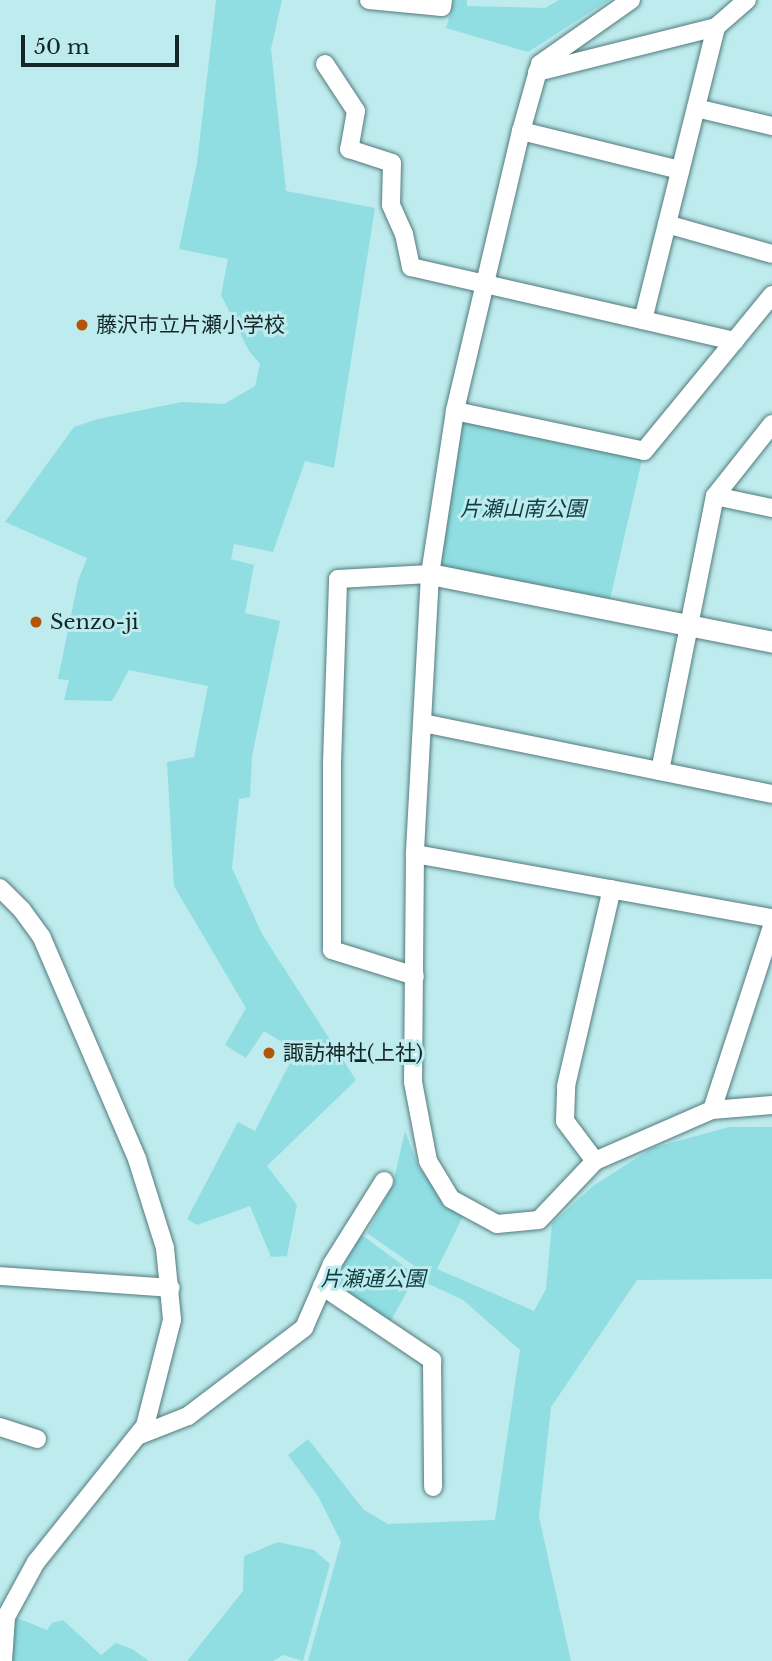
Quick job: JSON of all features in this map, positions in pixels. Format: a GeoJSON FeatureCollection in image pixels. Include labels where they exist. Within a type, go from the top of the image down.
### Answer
{"type":"FeatureCollection","features":[{"type":"Feature","properties":{"kind":"street"},"geometry":{"type":"LineString","coordinates":[[369,0],[442,6],[443,0]]}},
{"type":"Feature","properties":{"kind":"street"},"geometry":{"type":"LineString","coordinates":[[631,0],[549,55],[537,72],[520,131],[455,411],[430,575],[415,854],[413,1082],[428,1161],[451,1199],[497,1224],[539,1220],[595,1161],[712,1110],[772,1105]]}},
{"type":"Feature","properties":{"kind":"street"},"geometry":{"type":"LineString","coordinates":[[537,72],[716,27],[747,0]]}},
{"type":"Feature","properties":{"kind":"street"},"geometry":{"type":"LineString","coordinates":[[643,320],[716,27]]}},
{"type":"Feature","properties":{"kind":"street"},"geometry":{"type":"LineString","coordinates":[[326,64],[356,111],[349,149],[392,163],[391,205],[404,234],[411,267],[735,341]]}},
{"type":"Feature","properties":{"kind":"street"},"geometry":{"type":"LineString","coordinates":[[696,108],[772,127]]}},
{"type":"Feature","properties":{"kind":"street"},"geometry":{"type":"LineString","coordinates":[[520,131],[680,170]]}},
{"type":"Feature","properties":{"kind":"street"},"geometry":{"type":"LineString","coordinates":[[667,223],[772,254]]}},
{"type":"Feature","properties":{"kind":"street"},"geometry":{"type":"LineString","coordinates":[[455,411],[645,451],[772,295]]}},
{"type":"Feature","properties":{"kind":"street"},"geometry":{"type":"LineString","coordinates":[[660,771],[715,496],[772,424]]}},
{"type":"Feature","properties":{"kind":"street"},"geometry":{"type":"LineString","coordinates":[[715,496],[772,508]]}},
{"type":"Feature","properties":{"kind":"street"},"geometry":{"type":"LineString","coordinates":[[415,976],[332,950],[332,763],[338,579],[430,575],[772,642]]}},
{"type":"Feature","properties":{"kind":"street"},"geometry":{"type":"LineString","coordinates":[[423,723],[772,794]]}},
{"type":"Feature","properties":{"kind":"street"},"geometry":{"type":"LineString","coordinates":[[415,854],[772,918]]}},
{"type":"Feature","properties":{"kind":"street"},"geometry":{"type":"LineString","coordinates":[[0,888],[22,910],[43,938],[137,1158],[162,1237],[171,1288],[172,1320],[145,1426],[36,1562],[6,1617],[1,1639],[2,1661]]}},
{"type":"Feature","properties":{"kind":"street"},"geometry":{"type":"LineString","coordinates":[[595,1161],[565,1121],[566,1086],[611,889]]}},
{"type":"Feature","properties":{"kind":"street"},"geometry":{"type":"LineString","coordinates":[[712,1110],[772,926]]}},
{"type":"Feature","properties":{"kind":"street"},"geometry":{"type":"LineString","coordinates":[[140,1435],[188,1416],[304,1328],[332,1264],[366,1215],[384,1181]]}},
{"type":"Feature","properties":{"kind":"street"},"geometry":{"type":"LineString","coordinates":[[0,1276],[171,1288]]}},
{"type":"Feature","properties":{"kind":"street"},"geometry":{"type":"LineString","coordinates":[[322,1286],[432,1360],[433,1488]]}},
{"type":"Feature","properties":{"kind":"street"},"geometry":{"type":"LineString","coordinates":[[0,1427],[37,1439]]}},
{"type":"Feature","properties":{"kind":"green space"},"geometry":{"type":"Polygon","coordinates":[[[216,0],[282,0],[271,49],[286,191],[375,208],[334,468],[305,461],[273,552],[234,544],[231,559],[254,565],[245,613],[280,621],[252,756],[250,797],[239,799],[232,868],[262,934],[356,1080],[267,1166],[297,1205],[287,1256],[271,1257],[250,1206],[197,1225],[187,1219],[238,1122],[255,1131],[296,1051],[264,1031],[246,1058],[225,1045],[246,1008],[174,886],[167,762],[194,757],[208,686],[129,670],[112,701],[64,700],[69,680],[58,679],[78,581],[87,558],[5,522],[74,427],[98,419],[182,402],[224,404],[255,386],[260,364],[249,351],[221,295],[228,259],[179,249],[197,163],[216,0]]]}},
{"type":"Feature","properties":{"kind":"green space"},"geometry":{"type":"Polygon","coordinates":[[[454,0],[467,0],[467,6],[545,8],[559,0],[609,0],[528,52],[446,28],[454,0]]]}},
{"type":"Feature","properties":{"kind":"green space","name":"片瀬山南公園"},"geometry":{"type":"Polygon","coordinates":[[[455,411],[644,451],[608,608],[430,574],[455,411]]]}},
{"type":"Feature","properties":{"kind":"green space"},"geometry":{"type":"Polygon","coordinates":[[[729,1127],[772,1127],[772,1279],[637,1280],[551,1407],[539,1517],[571,1661],[308,1661],[341,1542],[318,1496],[288,1455],[308,1439],[364,1510],[388,1524],[495,1520],[520,1350],[463,1300],[420,1280],[423,1272],[367,1233],[393,1184],[405,1131],[419,1168],[463,1216],[437,1269],[534,1311],[546,1289],[552,1223],[593,1186],[652,1148],[729,1127]]]}},
{"type":"Feature","properties":{"kind":"green space","name":"片瀬通公園"},"geometry":{"type":"Polygon","coordinates":[[[359,1233],[416,1275],[389,1324],[330,1284],[359,1233]]]}},
{"type":"Feature","properties":{"kind":"green space"},"geometry":{"type":"Polygon","coordinates":[[[278,1542],[314,1550],[330,1564],[303,1661],[283,1655],[273,1661],[187,1661],[243,1591],[244,1556],[278,1542]]]}},
{"type":"Feature","properties":{"kind":"green space"},"geometry":{"type":"Polygon","coordinates":[[[17,1618],[47,1630],[52,1623],[63,1620],[101,1655],[116,1643],[132,1649],[149,1661],[12,1661],[12,1630],[17,1618]]]}},
{"type":"Feature","properties":{"kind":"place","name":"藤沢市立片瀬小学校"},"geometry":{"type":"Point","coordinates":[82,325]}},
{"type":"Feature","properties":{"kind":"place","name":"Senzo-ji"},"geometry":{"type":"Point","coordinates":[36,622]}},
{"type":"Feature","properties":{"kind":"place","name":"諏訪神社(上社)"},"geometry":{"type":"Point","coordinates":[269,1053]}}]}
